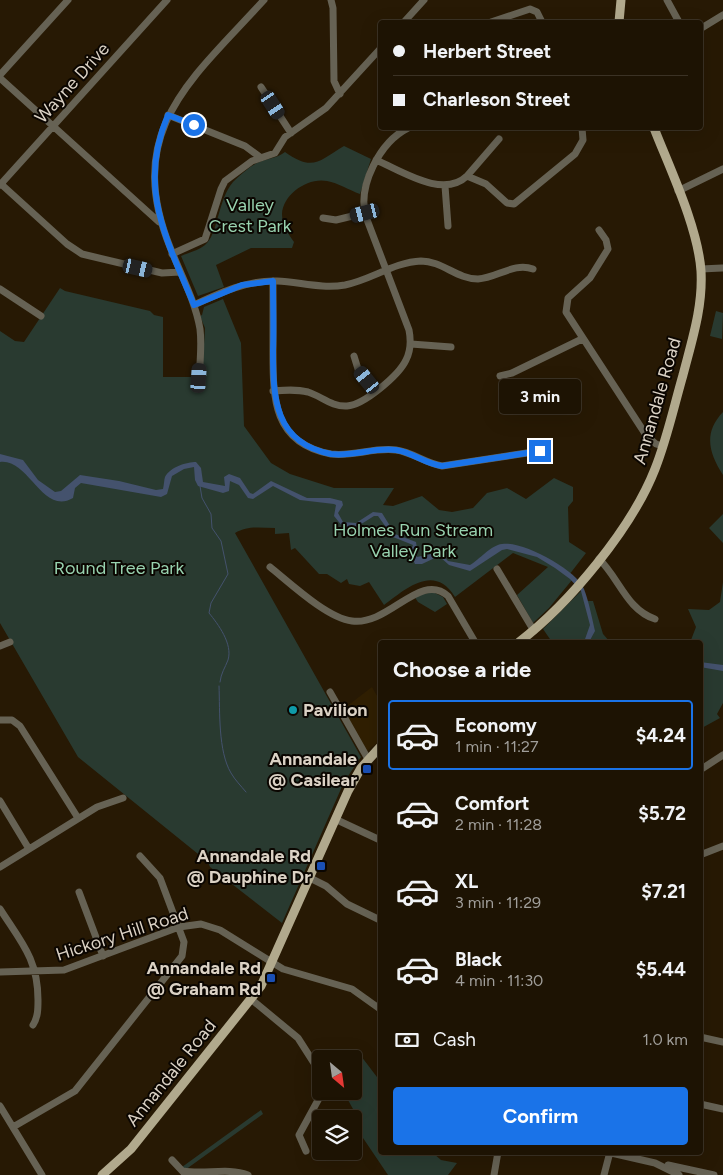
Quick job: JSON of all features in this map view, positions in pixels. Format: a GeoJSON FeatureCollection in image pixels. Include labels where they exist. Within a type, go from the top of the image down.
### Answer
{"type":"FeatureCollection","features":[{"type":"Feature","properties":{"kind":"main road"},"geometry":{"type":"LineString","coordinates":[[619,20],[621,0]]}},
{"type":"Feature","properties":{"kind":"main road","name":"Annandale Road"},"geometry":{"type":"LineString","coordinates":[[522,640],[534,631],[581,581],[634,512],[655,470],[663,446],[697,322],[701,269],[695,238],[655,130]]}},
{"type":"Feature","properties":{"kind":"main road","name":"Annandale Road"},"geometry":{"type":"LineString","coordinates":[[102,1175],[131,1149],[261,986],[355,778],[368,759],[378,749]]}},
{"type":"Feature","properties":{"kind":"street"},"geometry":{"type":"LineString","coordinates":[[68,0],[0,77],[160,222]]}},
{"type":"Feature","properties":{"kind":"street","name":"Wayne Drive"},"geometry":{"type":"LineString","coordinates":[[0,185],[167,0]]}},
{"type":"Feature","properties":{"kind":"street"},"geometry":{"type":"LineString","coordinates":[[199,378],[201,340],[194,305],[160,222],[154,190],[154,164],[159,140],[168,115],[189,83],[264,0]]}},
{"type":"Feature","properties":{"kind":"street"},"geometry":{"type":"LineString","coordinates":[[331,0],[333,8],[334,81],[340,94]]}},
{"type":"Feature","properties":{"kind":"street"},"geometry":{"type":"LineString","coordinates":[[406,20],[424,0]]}},
{"type":"Feature","properties":{"kind":"street"},"geometry":{"type":"LineString","coordinates":[[667,0],[678,20]]}},
{"type":"Feature","properties":{"kind":"street"},"geometry":{"type":"LineString","coordinates":[[497,20],[530,9],[537,12],[541,20]]}},
{"type":"Feature","properties":{"kind":"street"},"geometry":{"type":"LineString","coordinates":[[703,27],[723,15]]}},
{"type":"Feature","properties":{"kind":"street"},"geometry":{"type":"LineString","coordinates":[[172,254],[204,239],[223,184],[260,157],[275,153],[282,141],[291,132],[319,114],[340,94],[378,51]]}},
{"type":"Feature","properties":{"kind":"street"},"geometry":{"type":"LineString","coordinates":[[261,87],[291,132]]}},
{"type":"Feature","properties":{"kind":"street"},"geometry":{"type":"LineString","coordinates":[[168,115],[244,146],[260,157]]}},
{"type":"Feature","properties":{"kind":"street"},"geometry":{"type":"LineString","coordinates":[[273,391],[300,391],[334,404],[346,406],[359,404],[404,364],[411,344],[409,330],[365,213],[364,197],[376,160],[387,142],[405,130]]}},
{"type":"Feature","properties":{"kind":"street"},"geometry":{"type":"LineString","coordinates":[[467,176],[490,187],[507,202],[518,203],[575,154],[583,140],[582,130]]}},
{"type":"Feature","properties":{"kind":"street"},"geometry":{"type":"LineString","coordinates":[[376,160],[433,184],[445,186],[457,183],[467,176],[499,138]]}},
{"type":"Feature","properties":{"kind":"street"},"geometry":{"type":"LineString","coordinates":[[678,191],[723,168]]}},
{"type":"Feature","properties":{"kind":"street"},"geometry":{"type":"LineString","coordinates":[[0,185],[67,244],[82,254],[162,274],[180,272]]}},
{"type":"Feature","properties":{"kind":"street"},"geometry":{"type":"LineString","coordinates":[[445,186],[448,226]]}},
{"type":"Feature","properties":{"kind":"street"},"geometry":{"type":"LineString","coordinates":[[323,218],[336,220],[365,213]]}},
{"type":"Feature","properties":{"kind":"street"},"geometry":{"type":"LineString","coordinates":[[599,230],[606,240],[608,249],[590,278],[571,293],[566,304],[566,312],[646,435],[656,444],[663,446]]}},
{"type":"Feature","properties":{"kind":"street"},"geometry":{"type":"LineString","coordinates":[[194,305],[242,285],[273,281],[334,286],[358,282],[386,270],[412,262],[429,262],[444,266],[466,278],[480,279],[519,267],[533,269]]}},
{"type":"Feature","properties":{"kind":"street"},"geometry":{"type":"LineString","coordinates":[[701,269],[723,269]]}},
{"type":"Feature","properties":{"kind":"street"},"geometry":{"type":"LineString","coordinates":[[273,281],[273,391],[277,410],[292,434],[312,448],[330,454],[394,449],[408,453],[427,463],[443,466],[540,451]]}},
{"type":"Feature","properties":{"kind":"street"},"geometry":{"type":"LineString","coordinates":[[0,288],[41,316]]}},
{"type":"Feature","properties":{"kind":"street"},"geometry":{"type":"LineString","coordinates":[[500,376],[512,373],[582,339]]}},
{"type":"Feature","properties":{"kind":"street"},"geometry":{"type":"LineString","coordinates":[[411,344],[451,347]]}},
{"type":"Feature","properties":{"kind":"street"},"geometry":{"type":"LineString","coordinates":[[354,356],[358,369],[376,390]]}},
{"type":"Feature","properties":{"kind":"street"},"geometry":{"type":"LineString","coordinates":[[599,558],[613,573],[628,599],[642,612],[655,619]]}},
{"type":"Feature","properties":{"kind":"street"},"geometry":{"type":"LineString","coordinates":[[270,567],[330,614],[353,621],[370,620],[383,615],[418,591],[428,588],[444,592],[474,640]]}},
{"type":"Feature","properties":{"kind":"street"},"geometry":{"type":"LineString","coordinates":[[496,569],[534,631]]}},
{"type":"Feature","properties":{"kind":"street"},"geometry":{"type":"LineString","coordinates":[[0,646],[10,642]]}},
{"type":"Feature","properties":{"kind":"street"},"geometry":{"type":"LineString","coordinates":[[330,692],[368,759]]}},
{"type":"Feature","properties":{"kind":"street"},"geometry":{"type":"LineString","coordinates":[[0,720],[12,720],[20,726],[78,818]]}},
{"type":"Feature","properties":{"kind":"street"},"geometry":{"type":"LineString","coordinates":[[703,768],[723,755]]}},
{"type":"Feature","properties":{"kind":"street"},"geometry":{"type":"LineString","coordinates":[[0,867],[106,802],[123,798]]}},
{"type":"Feature","properties":{"kind":"street"},"geometry":{"type":"LineString","coordinates":[[0,801],[29,848]]}},
{"type":"Feature","properties":{"kind":"street"},"geometry":{"type":"LineString","coordinates":[[335,819],[378,839]]}},
{"type":"Feature","properties":{"kind":"street"},"geometry":{"type":"LineString","coordinates":[[703,854],[723,846]]}},
{"type":"Feature","properties":{"kind":"street"},"geometry":{"type":"LineString","coordinates":[[13,1127],[75,1091],[181,958],[185,946],[160,878],[140,856]]}},
{"type":"Feature","properties":{"kind":"street"},"geometry":{"type":"LineString","coordinates":[[310,878],[326,886],[354,909],[378,919]]}},
{"type":"Feature","properties":{"kind":"street"},"geometry":{"type":"LineString","coordinates":[[79,892],[104,956]]}},
{"type":"Feature","properties":{"kind":"street"},"geometry":{"type":"LineString","coordinates":[[0,909],[30,958],[36,973],[38,1012],[32,1025]]}},
{"type":"Feature","properties":{"kind":"street","name":"Hickory Hill Road"},"geometry":{"type":"LineString","coordinates":[[0,972],[36,973],[64,970],[179,927],[193,924],[215,928],[272,963],[296,974],[352,989],[378,1008]]}},
{"type":"Feature","properties":{"kind":"street"},"geometry":{"type":"LineString","coordinates":[[251,999],[298,1038],[312,1060]]}},
{"type":"Feature","properties":{"kind":"street"},"geometry":{"type":"LineString","coordinates":[[703,1038],[723,1042]]}},
{"type":"Feature","properties":{"kind":"street"},"geometry":{"type":"LineString","coordinates":[[306,1151],[299,1135],[318,1100]]}},
{"type":"Feature","properties":{"kind":"street"},"geometry":{"type":"LineString","coordinates":[[703,1105],[723,1109]]}},
{"type":"Feature","properties":{"kind":"street"},"geometry":{"type":"LineString","coordinates":[[0,1106],[42,1175]]}},
{"type":"Feature","properties":{"kind":"street"},"geometry":{"type":"LineString","coordinates":[[494,1175],[497,1155]]}},
{"type":"Feature","properties":{"kind":"street"},"geometry":{"type":"LineString","coordinates":[[604,1175],[609,1155]]}},
{"type":"Feature","properties":{"kind":"street"},"geometry":{"type":"LineString","coordinates":[[618,1155],[714,1175]]}},
{"type":"Feature","properties":{"kind":"street"},"geometry":{"type":"LineString","coordinates":[[172,1160],[185,1173],[230,1172],[248,1175]]}},
{"type":"Feature","properties":{"kind":"street"},"geometry":{"type":"LineString","coordinates":[[656,1163],[678,1175]]}},
{"type":"Feature","properties":{"kind":"shaded area"},"geometry":{"type":"Polygon","coordinates":[[[372,687],[378,698],[378,742],[366,752],[342,710],[372,687]]]}},
{"type":"Feature","properties":{"kind":"green space","name":"Valley Crest Park"},"geometry":{"type":"Polygon","coordinates":[[[344,146],[371,159],[360,194],[339,185],[320,180],[298,188],[287,200],[282,214],[284,225],[294,242],[292,248],[251,248],[216,265],[224,287],[198,296],[181,256],[200,248],[209,240],[216,225],[224,198],[233,182],[254,165],[285,152],[303,162],[309,163],[322,160],[344,146]]]}},
{"type":"Feature","properties":{"kind":"green space","name":"Round Tree Park"},"geometry":{"type":"Polygon","coordinates":[[[60,288],[65,291],[150,311],[154,315],[163,317],[163,377],[202,377],[205,328],[200,316],[204,307],[223,299],[241,343],[244,426],[271,463],[290,474],[334,488],[394,488],[383,505],[393,506],[422,496],[439,510],[452,512],[473,508],[487,493],[507,488],[526,499],[554,478],[573,487],[573,501],[568,507],[569,542],[586,553],[569,575],[572,580],[549,608],[533,623],[517,595],[548,567],[513,553],[455,597],[447,587],[429,580],[411,586],[384,605],[369,582],[360,586],[349,584],[347,579],[341,583],[327,574],[319,574],[295,548],[291,550],[289,533],[275,534],[275,528],[260,527],[240,530],[235,533],[361,757],[344,782],[282,923],[210,867],[208,862],[78,757],[0,623],[0,331],[15,341],[24,342],[60,288]]]}},
{"type":"Feature","properties":{"kind":"green space"},"geometry":{"type":"Polygon","coordinates":[[[716,311],[723,313],[722,339],[710,336],[716,311]]]}},
{"type":"Feature","properties":{"kind":"green space"},"geometry":{"type":"Polygon","coordinates":[[[723,412],[723,475],[714,459],[710,443],[713,428],[723,412]]]}},
{"type":"Feature","properties":{"kind":"green space"},"geometry":{"type":"Polygon","coordinates":[[[723,514],[723,543],[709,528],[723,514]]]}},
{"type":"Feature","properties":{"kind":"green space"},"geometry":{"type":"Polygon","coordinates":[[[723,582],[723,703],[717,714],[720,718],[703,727],[703,640],[691,640],[696,627],[688,609],[709,610],[720,602],[723,582]]]}},
{"type":"Feature","properties":{"kind":"green space"},"geometry":{"type":"Polygon","coordinates":[[[582,590],[585,601],[593,601],[603,634],[608,640],[551,640],[543,629],[582,590]]]}},
{"type":"Feature","properties":{"kind":"green space"},"geometry":{"type":"Polygon","coordinates":[[[433,592],[443,597],[447,604],[435,612],[418,602],[414,596],[433,592]]]}},
{"type":"Feature","properties":{"kind":"green space"},"geometry":{"type":"Polygon","coordinates":[[[362,1057],[378,1078],[378,1155],[435,1155],[441,1160],[457,1163],[448,1175],[388,1175],[363,1138],[362,1110],[353,1109],[348,1100],[362,1100],[362,1057]]]}},
{"type":"Feature","properties":{"kind":"green space"},"geometry":{"type":"Polygon","coordinates":[[[261,1110],[263,1114],[185,1170],[182,1167],[261,1110]]]}},
{"type":"Feature","properties":{"kind":"water"},"geometry":{"type":"Polygon","coordinates":[[[0,454],[23,460],[38,480],[55,492],[61,491],[80,475],[119,481],[156,490],[163,489],[167,473],[184,464],[196,462],[201,468],[203,482],[225,486],[224,477],[229,474],[240,478],[250,493],[253,494],[271,481],[307,498],[330,498],[342,501],[343,505],[338,513],[343,522],[356,523],[373,512],[382,513],[395,534],[416,542],[417,549],[415,553],[417,557],[440,552],[448,561],[470,565],[498,545],[511,544],[522,547],[535,551],[560,565],[579,581],[586,594],[595,631],[590,640],[585,640],[590,625],[581,591],[570,579],[537,557],[507,549],[502,550],[470,571],[449,565],[439,556],[422,564],[415,564],[410,553],[413,545],[393,537],[378,516],[374,516],[355,528],[343,527],[334,516],[336,505],[334,504],[300,500],[273,486],[253,499],[248,498],[239,485],[230,481],[229,491],[223,493],[198,486],[195,480],[194,467],[184,469],[172,476],[167,494],[161,497],[81,483],[75,488],[73,498],[62,501],[53,499],[44,493],[19,468],[10,463],[0,462],[0,454]]]}},
{"type":"Feature","properties":{"kind":"water"},"geometry":{"type":"Polygon","coordinates":[[[703,662],[723,665],[723,671],[703,668],[703,662]]]}},
{"type":"Feature","properties":{"kind":"waterway"},"geometry":{"type":"LineString","coordinates":[[200,486],[202,498],[211,514],[212,528],[221,541],[228,574],[211,603],[209,613],[224,635],[228,647],[228,660],[220,682]]}},
{"type":"Feature","properties":{"kind":"waterway"},"geometry":{"type":"LineString","coordinates":[[219,686],[220,731],[224,754],[231,773],[246,792]]}},
{"type":"Feature","properties":{"kind":"place","name":"Pavilion"},"geometry":{"type":"Point","coordinates":[293,710]}},
{"type":"Feature","properties":{"kind":"place","name":"Annandale @ Casilear"},"geometry":{"type":"Point","coordinates":[367,769]}},
{"type":"Feature","properties":{"kind":"place","name":"Annandale Rd @ Dauphine Dr"},"geometry":{"type":"Point","coordinates":[321,866]}},
{"type":"Feature","properties":{"kind":"place","name":"Annandale Rd @ Graham Rd"},"geometry":{"type":"Point","coordinates":[271,978]}},
{"type":"Feature","properties":{"kind":"route"},"geometry":{"type":"LineString","coordinates":[[194,125],[168,115],[163,127],[154,164],[154,190],[158,216],[194,305],[242,285],[273,281],[273,391],[275,404],[281,420],[292,434],[312,448],[330,454],[340,455],[394,449],[401,450],[427,463],[442,466],[540,451]]}},
{"type":"Feature","properties":{"kind":"park label","name":"Holmes Run Stream Valley Park"},"geometry":{"type":"Point","coordinates":[413,540]}}]}
